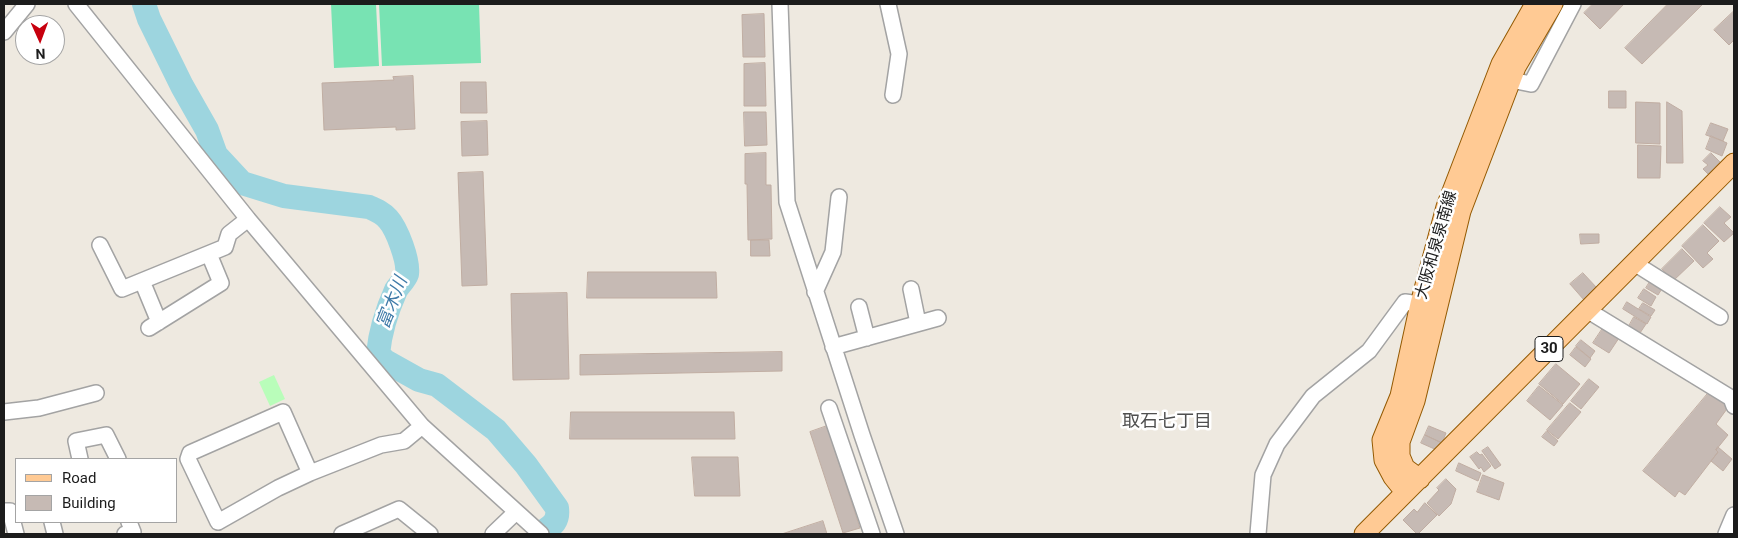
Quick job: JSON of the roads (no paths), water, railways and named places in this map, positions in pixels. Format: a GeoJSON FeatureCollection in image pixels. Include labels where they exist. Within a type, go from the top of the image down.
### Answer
{"type":"FeatureCollection","features":[{"type":"Feature","properties":{"kind":"main road","name":"大阪和泉泉南線"},"geometry":{"type":"LineString","coordinates":[[1405,492],[1393,477],[1384,460],[1382,440],[1400,396],[1420,304],[1446,207],[1501,64],[1535,4]]}},
{"type":"Feature","properties":{"kind":"main road","name":"大阪和泉泉南線"},"geometry":{"type":"LineString","coordinates":[[1420,479],[1405,468],[1400,456],[1400,442],[1415,401],[1461,211],[1516,67],[1552,4]]}},
{"type":"Feature","properties":{"kind":"main road","name":"30"},"geometry":{"type":"LineString","coordinates":[[1364,534],[1734,163]]}},
{"type":"Feature","properties":{"kind":"street"},"geometry":{"type":"LineString","coordinates":[[4,31],[27,4]]}},
{"type":"Feature","properties":{"kind":"street"},"geometry":{"type":"LineString","coordinates":[[76,4],[248,219],[422,426],[541,534]]}},
{"type":"Feature","properties":{"kind":"street"},"geometry":{"type":"LineString","coordinates":[[888,4],[900,54],[893,94]]}},
{"type":"Feature","properties":{"kind":"street"},"geometry":{"type":"LineString","coordinates":[[1511,80],[1531,84],[1573,4]]}},
{"type":"Feature","properties":{"kind":"street"},"geometry":{"type":"LineString","coordinates":[[784,5],[786,202],[896,534]]}},
{"type":"Feature","properties":{"kind":"street"},"geometry":{"type":"LineString","coordinates":[[815,292],[833,252],[839,197]]}},
{"type":"Feature","properties":{"kind":"street"},"geometry":{"type":"LineString","coordinates":[[100,245],[122,289],[225,248],[229,234],[248,219]]}},
{"type":"Feature","properties":{"kind":"street"},"geometry":{"type":"LineString","coordinates":[[142,281],[154,325],[221,283],[209,254]]}},
{"type":"Feature","properties":{"kind":"street"},"geometry":{"type":"LineString","coordinates":[[1634,263],[1720,317]]}},
{"type":"Feature","properties":{"kind":"street"},"geometry":{"type":"LineString","coordinates":[[911,289],[918,323]]}},
{"type":"Feature","properties":{"kind":"street"},"geometry":{"type":"LineString","coordinates":[[1258,534],[1263,475],[1277,444],[1313,396],[1369,351],[1405,302],[1420,304]]}},
{"type":"Feature","properties":{"kind":"street"},"geometry":{"type":"LineString","coordinates":[[859,308],[867,338]]}},
{"type":"Feature","properties":{"kind":"street"},"geometry":{"type":"LineString","coordinates":[[1587,310],[1731,398],[1734,406]]}},
{"type":"Feature","properties":{"kind":"street"},"geometry":{"type":"LineString","coordinates":[[833,347],[938,318]]}},
{"type":"Feature","properties":{"kind":"street"},"geometry":{"type":"LineString","coordinates":[[4,412],[39,408],[96,393]]}},
{"type":"Feature","properties":{"kind":"street"},"geometry":{"type":"LineString","coordinates":[[829,408],[872,534]]}},
{"type":"Feature","properties":{"kind":"street"},"geometry":{"type":"LineString","coordinates":[[310,473],[283,412],[190,453],[188,459],[218,522],[278,488],[310,473],[381,445],[404,441],[422,426]]}},
{"type":"Feature","properties":{"kind":"street"},"geometry":{"type":"LineString","coordinates":[[80,458],[76,441],[106,435],[118,458]]}},
{"type":"Feature","properties":{"kind":"street"},"geometry":{"type":"LineString","coordinates":[[342,534],[399,509],[430,534]]}},
{"type":"Feature","properties":{"kind":"street"},"geometry":{"type":"LineString","coordinates":[[492,534],[516,512]]}},
{"type":"Feature","properties":{"kind":"street"},"geometry":{"type":"LineString","coordinates":[[1726,534],[1734,515]]}},
{"type":"Feature","properties":{"kind":"street"},"geometry":{"type":"LineString","coordinates":[[125,534],[132,532],[129,523]]}},
{"type":"Feature","properties":{"kind":"waterway","name":"富木川"},"geometry":{"type":"LineString","coordinates":[[144,4],[149,19],[182,86],[207,130],[216,155],[242,183],[284,196],[369,207],[382,213],[388,219],[402,245],[407,274],[396,290],[390,305],[382,330],[378,354],[385,361],[419,380],[437,385],[496,430],[526,465],[557,508],[555,521],[540,534]]}},
{"type":"Feature","properties":{"kind":"district","name":"取石七丁目"},"geometry":{"type":"Point","coordinates":[1167,422]}}]}
